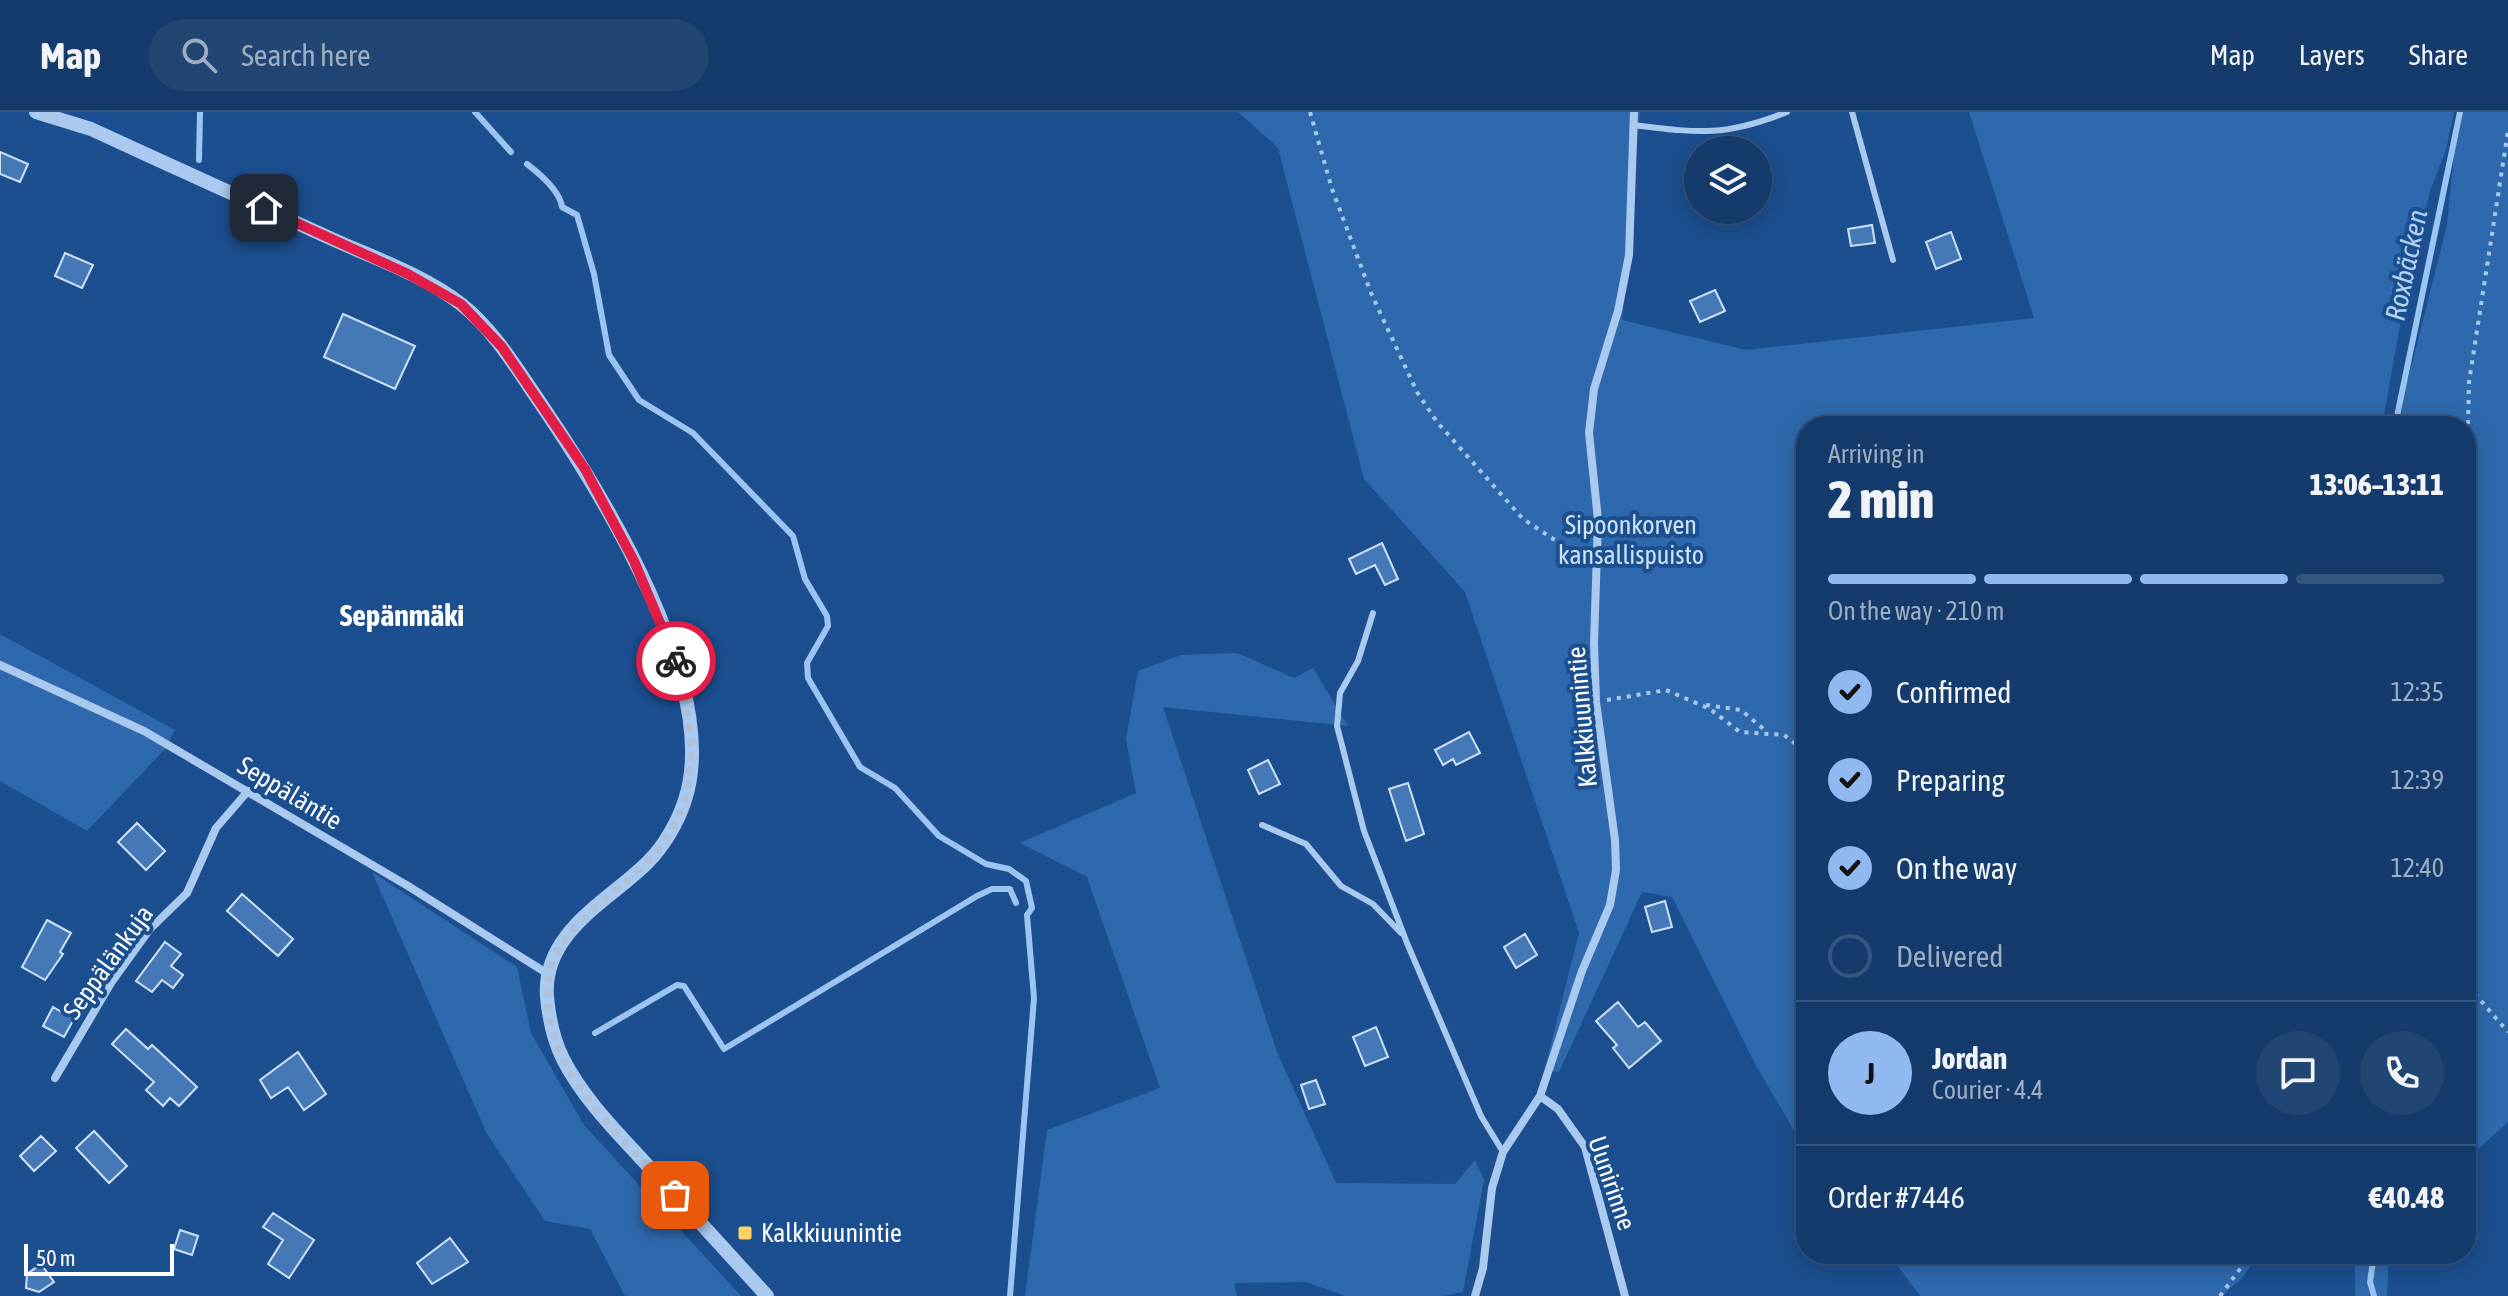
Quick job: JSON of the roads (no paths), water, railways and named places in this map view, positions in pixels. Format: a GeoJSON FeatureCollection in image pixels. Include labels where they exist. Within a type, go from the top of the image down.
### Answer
{"type":"FeatureCollection","features":[{"type":"Feature","properties":{"kind":"street"},"geometry":{"type":"LineString","coordinates":[[36,112],[91,129],[408,274],[461,304],[502,347],[585,469],[634,561],[675,657],[689,716],[692,765],[685,801],[667,838],[651,860],[585,915],[565,938],[548,974],[547,996],[552,1028],[561,1055],[599,1112],[767,1296]]}},
{"type":"Feature","properties":{"kind":"street","name":"Kalkkiuunintie"},"geometry":{"type":"LineString","coordinates":[[1475,1296],[1483,1268],[1492,1188],[1503,1152],[1540,1096],[1582,971],[1610,905],[1616,870],[1615,840],[1596,702],[1594,643],[1599,546],[1589,433],[1594,389],[1618,311],[1629,255],[1634,112]]}},
{"type":"Feature","properties":{"kind":"street","name":"Seppäläntie"},"geometry":{"type":"LineString","coordinates":[[0,665],[144,731],[548,974]]}},
{"type":"Feature","properties":{"kind":"street","name":"Seppälänkuja"},"geometry":{"type":"LineString","coordinates":[[55,1078],[111,983],[150,929],[187,893],[216,828],[248,791]]}},
{"type":"Feature","properties":{"kind":"street","name":"Uunirinne"},"geometry":{"type":"LineString","coordinates":[[1540,1096],[1558,1109],[1585,1147],[1625,1296]]}},
{"type":"Feature","properties":{"kind":"lane"},"geometry":{"type":"LineString","coordinates":[[1633,125],[1696,132],[1730,131],[1787,112]]}},
{"type":"Feature","properties":{"kind":"lane"},"geometry":{"type":"LineString","coordinates":[[1852,112],[1893,260]]}},
{"type":"Feature","properties":{"kind":"lane"},"geometry":{"type":"LineString","coordinates":[[1373,613],[1358,661],[1340,693],[1337,726],[1364,831],[1407,943],[1481,1116],[1503,1152]]}},
{"type":"Feature","properties":{"kind":"lane"},"geometry":{"type":"LineString","coordinates":[[1262,825],[1306,844],[1341,886],[1373,904],[1398,929],[1407,943]]}},
{"type":"Feature","properties":{"kind":"waterway"},"geometry":{"type":"LineString","coordinates":[[199,160],[200,112]]}},
{"type":"Feature","properties":{"kind":"waterway"},"geometry":{"type":"LineString","coordinates":[[475,112],[511,152]]}},
{"type":"Feature","properties":{"kind":"waterway","name":"Roxbäcken"},"geometry":{"type":"LineString","coordinates":[[2397,416],[2460,112]]}},
{"type":"Feature","properties":{"kind":"waterway"},"geometry":{"type":"LineString","coordinates":[[527,164],[553,189],[562,207],[577,215],[594,274],[609,355],[639,400],[693,433],[793,536],[805,579],[827,616],[828,626],[807,663],[808,678],[860,767],[895,788],[939,836],[986,864],[1009,869],[1026,881],[1032,908],[1027,915],[1034,998],[1010,1296]]}},
{"type":"Feature","properties":{"kind":"waterway"},"geometry":{"type":"LineString","coordinates":[[595,1033],[677,985],[684,986],[724,1049],[977,896],[992,889],[1010,889],[1016,903]]}},
{"type":"Feature","properties":{"kind":"waterway","name":"Roxbäcken"},"geometry":{"type":"LineString","coordinates":[[2373,1264],[2370,1282],[2374,1296]]}},
{"type":"Feature","properties":{"kind":"place","name":"Kalkkiuunintie"},"geometry":{"type":"Point","coordinates":[745,1233]}},
{"type":"Feature","properties":{"kind":"district","name":"Sepänmäki"},"geometry":{"type":"Point","coordinates":[402,615]}},
{"type":"Feature","properties":{"kind":"park label","name":"Sipoonkorven kansallispuisto"},"geometry":{"type":"Point","coordinates":[1631,540]}}]}
